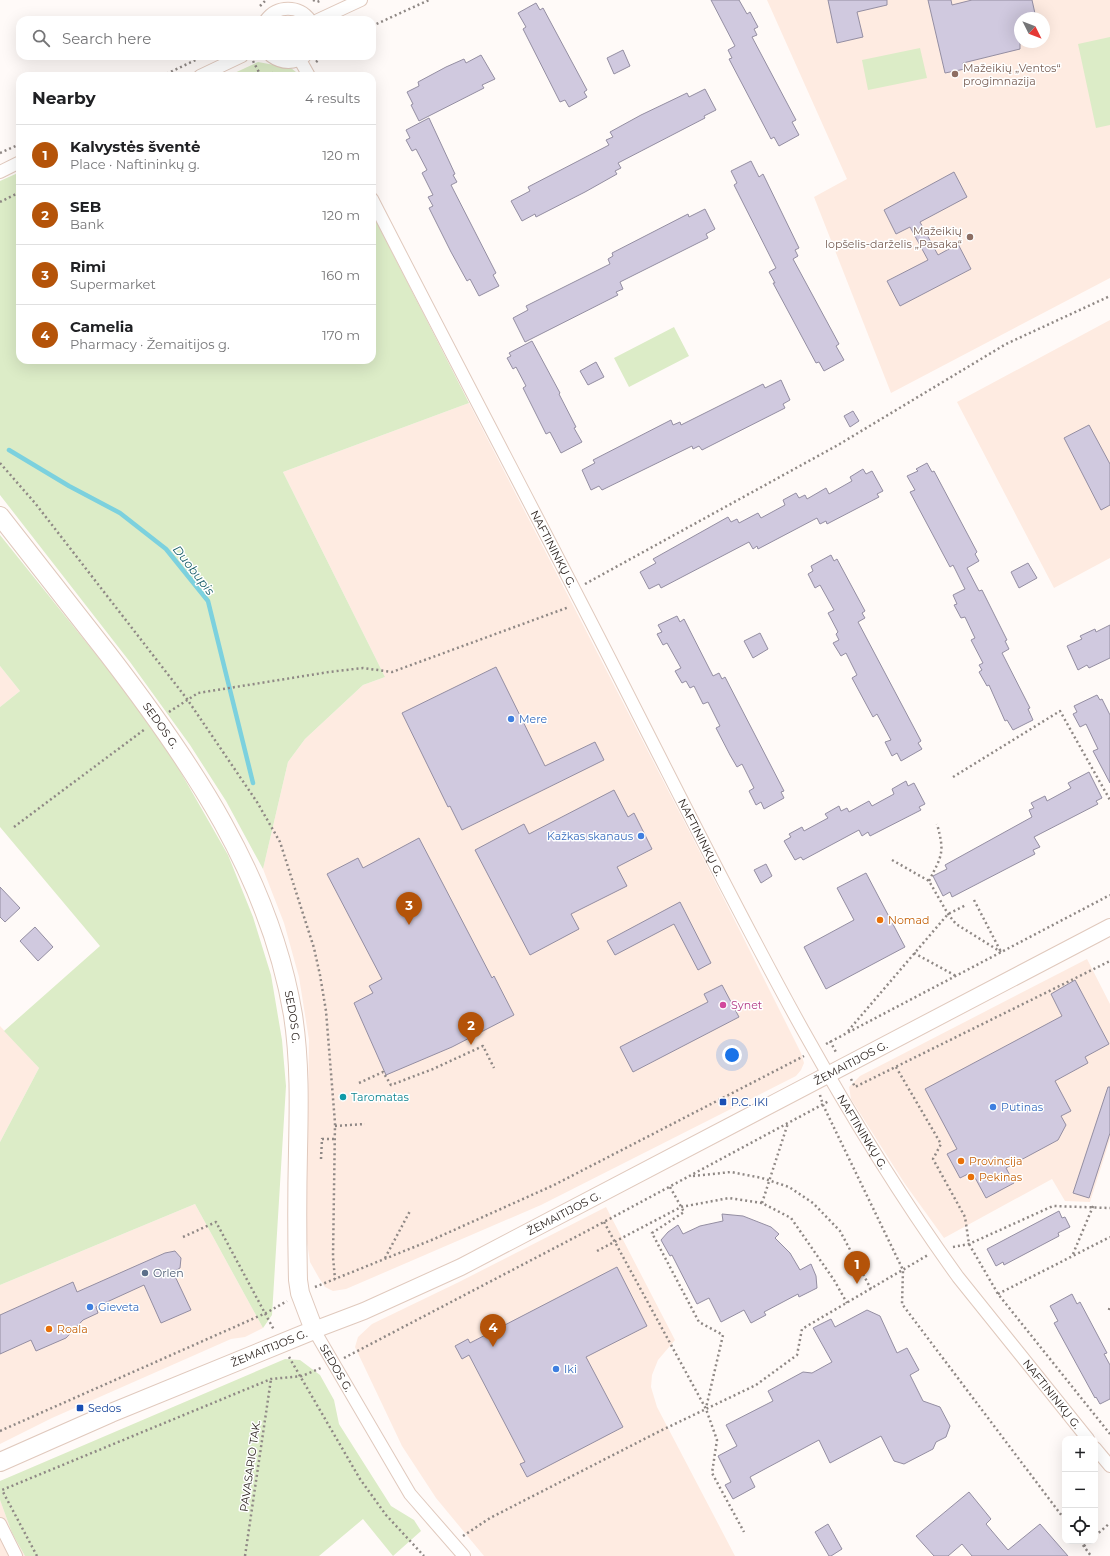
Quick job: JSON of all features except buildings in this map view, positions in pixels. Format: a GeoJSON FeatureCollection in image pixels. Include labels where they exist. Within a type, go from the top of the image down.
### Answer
{"type":"FeatureCollection","features":[{"type":"Feature","properties":{"kind":"main road","name":"SEDOS G."},"geometry":{"type":"LineString","coordinates":[[0,516],[158,719],[191,768],[238,849],[262,902],[276,942],[287,984],[293,1016],[299,1075],[298,1280],[300,1293],[314,1330]]}},
{"type":"Feature","properties":{"kind":"main road","name":"ŽEMAITIJOS G."},"geometry":{"type":"LineString","coordinates":[[0,1462],[111,1413],[280,1343],[364,1311],[461,1267],[1110,927]]}},
{"type":"Feature","properties":{"kind":"street"},"geometry":{"type":"LineString","coordinates":[[327,16],[361,0]]}},
{"type":"Feature","properties":{"kind":"street"},"geometry":{"type":"LineString","coordinates":[[270,16],[275,12],[292,8],[300,11],[306,16]]}},
{"type":"Feature","properties":{"kind":"street"},"geometry":{"type":"LineString","coordinates":[[208,72],[234,60]]}},
{"type":"Feature","properties":{"kind":"street"},"geometry":{"type":"LineString","coordinates":[[279,60],[283,62],[292,62],[298,60]]}},
{"type":"Feature","properties":{"kind":"street"},"geometry":{"type":"LineString","coordinates":[[304,60],[308,72]]}},
{"type":"Feature","properties":{"kind":"street"},"geometry":{"type":"LineString","coordinates":[[0,172],[16,164]]}},
{"type":"Feature","properties":{"kind":"street","name":"NAFTININKŲ G."},"geometry":{"type":"LineString","coordinates":[[376,207],[710,854],[814,1050],[822,1078],[840,1095],[938,1249],[985,1312],[1086,1436]]}},
{"type":"Feature","properties":{"kind":"street","name":"SEDOS G."},"geometry":{"type":"LineString","coordinates":[[314,1330],[410,1494],[464,1556]]}},
{"type":"Feature","properties":{"kind":"street"},"geometry":{"type":"LineString","coordinates":[[1098,1452],[1110,1466]]}},
{"type":"Feature","properties":{"kind":"street"},"geometry":{"type":"LineString","coordinates":[[0,1524],[16,1556]]}},
{"type":"Feature","properties":{"kind":"path"},"geometry":{"type":"LineString","coordinates":[[313,0],[317,2],[322,0]]}},
{"type":"Feature","properties":{"kind":"path"},"geometry":{"type":"LineString","coordinates":[[376,24],[429,0]]}},
{"type":"Feature","properties":{"kind":"path"},"geometry":{"type":"LineString","coordinates":[[170,72],[196,60]]}},
{"type":"Feature","properties":{"kind":"path"},"geometry":{"type":"LineString","coordinates":[[253,60],[260,72]]}},
{"type":"Feature","properties":{"kind":"path"},"geometry":{"type":"LineString","coordinates":[[0,153],[16,146]]}},
{"type":"Feature","properties":{"kind":"path"},"geometry":{"type":"LineString","coordinates":[[0,202],[16,194]]}},
{"type":"Feature","properties":{"kind":"path"},"geometry":{"type":"LineString","coordinates":[[574,590],[838,445],[1006,344],[1110,296]]}},
{"type":"Feature","properties":{"kind":"path"},"geometry":{"type":"LineString","coordinates":[[14,827],[158,719],[198,693],[356,669],[392,672],[569,607]]}},
{"type":"Feature","properties":{"kind":"path"},"geometry":{"type":"LineString","coordinates":[[953,777],[1060,711],[1110,800]]}},
{"type":"Feature","properties":{"kind":"path"},"geometry":{"type":"LineString","coordinates":[[929,881],[942,856],[941,839],[937,824]]}},
{"type":"Feature","properties":{"kind":"path"},"geometry":{"type":"LineString","coordinates":[[892,860],[929,881],[948,914],[956,924],[1001,952]]}},
{"type":"Feature","properties":{"kind":"path"},"geometry":{"type":"LineString","coordinates":[[0,1431],[266,1313],[300,1293],[385,1259],[554,1186],[1110,895]]}},
{"type":"Feature","properties":{"kind":"path"},"geometry":{"type":"LineString","coordinates":[[974,900],[1001,952]]}},
{"type":"Feature","properties":{"kind":"path"},"geometry":{"type":"LineString","coordinates":[[846,1033],[948,914],[966,905]]}},
{"type":"Feature","properties":{"kind":"path"},"geometry":{"type":"LineString","coordinates":[[914,953],[956,976]]}},
{"type":"Feature","properties":{"kind":"path"},"geometry":{"type":"LineString","coordinates":[[37,1556],[1,1491],[271,1379],[302,1376],[333,1364],[670,1187],[855,1087],[1110,961]]}},
{"type":"Feature","properties":{"kind":"path"},"geometry":{"type":"LineString","coordinates":[[830,1041],[855,1087]]}},
{"type":"Feature","properties":{"kind":"path"},"geometry":{"type":"LineString","coordinates":[[359,1083],[383,1072],[391,1085],[433,1070],[483,1046],[494,1068]]}},
{"type":"Feature","properties":{"kind":"path"},"geometry":{"type":"LineString","coordinates":[[896,1067],[941,1144],[933,1159],[965,1217],[969,1244],[998,1294],[1110,1434]]}},
{"type":"Feature","properties":{"kind":"path"},"geometry":{"type":"LineString","coordinates":[[822,1078],[823,1105],[903,1270],[902,1304],[1062,1516]]}},
{"type":"Feature","properties":{"kind":"path"},"geometry":{"type":"LineString","coordinates":[[762,1203],[771,1181],[789,1123]]}},
{"type":"Feature","properties":{"kind":"path"},"geometry":{"type":"LineString","coordinates":[[335,1126],[365,1124]]}},
{"type":"Feature","properties":{"kind":"path"},"geometry":{"type":"LineString","coordinates":[[321,1159],[322,1139],[335,1139]]}},
{"type":"Feature","properties":{"kind":"path"},"geometry":{"type":"LineString","coordinates":[[690,1176],[731,1172],[790,1187],[813,1203],[840,1231],[870,1289]]}},
{"type":"Feature","properties":{"kind":"path"},"geometry":{"type":"LineString","coordinates":[[670,1187],[684,1212],[652,1233],[700,1322],[723,1335],[706,1409]]}},
{"type":"Feature","properties":{"kind":"path"},"geometry":{"type":"LineString","coordinates":[[597,1251],[681,1207],[729,1198],[762,1203],[791,1218],[834,1280],[847,1303]]}},
{"type":"Feature","properties":{"kind":"path"},"geometry":{"type":"LineString","coordinates":[[1073,1255],[1094,1204]]}},
{"type":"Feature","properties":{"kind":"path"},"geometry":{"type":"LineString","coordinates":[[453,1544],[490,1518],[756,1385],[797,1355],[802,1328],[938,1249],[969,1244],[1054,1206],[1110,1208]]}},
{"type":"Feature","properties":{"kind":"path"},"geometry":{"type":"LineString","coordinates":[[385,1259],[410,1211]]}},
{"type":"Feature","properties":{"kind":"path"},"geometry":{"type":"LineString","coordinates":[[182,1237],[216,1222],[266,1313],[280,1343],[302,1376],[360,1479],[386,1515],[424,1556]]}},
{"type":"Feature","properties":{"kind":"path"},"geometry":{"type":"LineString","coordinates":[[604,1222],[706,1409],[717,1440],[712,1473],[744,1532]]}},
{"type":"Feature","properties":{"kind":"path"},"geometry":{"type":"LineString","coordinates":[[998,1294],[1110,1237]]}},
{"type":"Feature","properties":{"kind":"path"},"geometry":{"type":"LineString","coordinates":[[1108,1310],[1110,1305]]}},
{"type":"Feature","properties":{"kind":"path","name":"PAVASARIO TAK."},"geometry":{"type":"LineString","coordinates":[[245,1556],[271,1379]]}},
{"type":"Feature","properties":{"kind":"path"},"geometry":{"type":"LineString","coordinates":[[1098,1533],[1110,1523]]}},
{"type":"Feature","properties":{"kind":"path"},"geometry":{"type":"LineString","coordinates":[[1084,1546],[1091,1556]]}},
{"type":"Feature","properties":{"kind":"shaded area"},"geometry":{"type":"Polygon","coordinates":[[[767,0],[1110,0],[1110,278],[891,393],[814,197],[847,179],[767,0]]]}},
{"type":"Feature","properties":{"kind":"shaded area"},"geometry":{"type":"Polygon","coordinates":[[[1110,320],[1110,558],[1054,588],[957,402],[1110,320]]]}},
{"type":"Feature","properties":{"kind":"shaded area"},"geometry":{"type":"Polygon","coordinates":[[[469,403],[726,903],[801,1053],[804,1063],[796,1076],[541,1205],[346,1289],[333,1291],[325,1287],[310,1262],[306,1237],[309,1040],[299,977],[284,923],[263,869],[288,762],[305,739],[363,685],[385,677],[283,472],[469,403]]]}},
{"type":"Feature","properties":{"kind":"shaded area"},"geometry":{"type":"Polygon","coordinates":[[[0,666],[20,691],[0,707],[0,666]]]}},
{"type":"Feature","properties":{"kind":"shaded area"},"geometry":{"type":"Polygon","coordinates":[[[1087,959],[1110,1004],[1110,1139],[1090,1202],[1065,1201],[1052,1179],[944,1238],[905,1184],[851,1099],[849,1087],[860,1076],[1087,959]]]}},
{"type":"Feature","properties":{"kind":"shaded area"},"geometry":{"type":"Polygon","coordinates":[[[0,1026],[39,1068],[0,1142],[0,1026]]]}},
{"type":"Feature","properties":{"kind":"shaded area"},"geometry":{"type":"Polygon","coordinates":[[[195,1204],[263,1328],[245,1337],[231,1339],[52,1418],[0,1444],[0,1285],[195,1204]]]}},
{"type":"Feature","properties":{"kind":"shaded area"},"geometry":{"type":"Polygon","coordinates":[[[606,1207],[675,1340],[658,1360],[652,1375],[651,1387],[657,1407],[735,1556],[484,1556],[436,1498],[402,1446],[355,1347],[358,1337],[372,1324],[459,1282],[606,1207]]]}},
{"type":"Feature","properties":{"kind":"shaded area"},"geometry":{"type":"Polygon","coordinates":[[[0,1500],[12,1533],[25,1556],[0,1556],[0,1500]]]}},
{"type":"Feature","properties":{"kind":"green space"},"geometry":{"type":"Polygon","coordinates":[[[1110,37],[1110,125],[1096,128],[1078,44],[1110,37]]]}},
{"type":"Feature","properties":{"kind":"green space"},"geometry":{"type":"Polygon","coordinates":[[[920,48],[927,78],[868,90],[862,60],[920,48]]]}},
{"type":"Feature","properties":{"kind":"green space"},"geometry":{"type":"Polygon","coordinates":[[[258,62],[291,68],[296,72],[237,72],[258,62]]]}},
{"type":"Feature","properties":{"kind":"green space"},"geometry":{"type":"Polygon","coordinates":[[[16,174],[16,364],[376,364],[376,221],[469,403],[283,472],[385,677],[363,685],[305,739],[288,762],[263,869],[226,801],[190,745],[130,662],[0,495],[0,181],[16,174]]]}},
{"type":"Feature","properties":{"kind":"green space"},"geometry":{"type":"Polygon","coordinates":[[[674,327],[689,356],[629,387],[614,358],[674,327]]]}},
{"type":"Feature","properties":{"kind":"green space"},"geometry":{"type":"Polygon","coordinates":[[[0,535],[131,698],[172,757],[228,855],[253,917],[271,975],[282,1040],[286,1086],[272,1315],[263,1328],[195,1204],[0,1285],[0,1142],[39,1068],[4,1031],[100,946],[0,827],[0,707],[20,691],[0,666],[0,535]]]}},
{"type":"Feature","properties":{"kind":"green space"},"geometry":{"type":"Polygon","coordinates":[[[285,1359],[300,1360],[320,1375],[334,1400],[339,1424],[391,1506],[414,1520],[421,1531],[393,1556],[363,1519],[319,1556],[25,1556],[12,1533],[0,1500],[0,1481],[285,1359]]]}},
{"type":"Feature","properties":{"kind":"waterway","name":"Duobupis"},"geometry":{"type":"LineString","coordinates":[[9,450],[69,486],[120,513],[166,549],[208,601],[253,783]]}},
{"type":"Feature","properties":{"kind":"place","name":"Mažeikių „Ventos“ progimnazija"},"geometry":{"type":"Point","coordinates":[955,74]}},
{"type":"Feature","properties":{"kind":"place","name":"Mažeikių lopšelis-darželis „Pasaka“"},"geometry":{"type":"Point","coordinates":[970,237]}},
{"type":"Feature","properties":{"kind":"place","name":"Mere"},"geometry":{"type":"Point","coordinates":[511,719]}},
{"type":"Feature","properties":{"kind":"place","name":"Kažkas skanaus"},"geometry":{"type":"Point","coordinates":[641,836]}},
{"type":"Feature","properties":{"kind":"place","name":"Nomad"},"geometry":{"type":"Point","coordinates":[880,920]}},
{"type":"Feature","properties":{"kind":"place","name":"Rimi"},"geometry":{"type":"Point","coordinates":[409,925]}},
{"type":"Feature","properties":{"kind":"place","name":"Synet"},"geometry":{"type":"Point","coordinates":[723,1005]}},
{"type":"Feature","properties":{"kind":"place","name":"SEB"},"geometry":{"type":"Point","coordinates":[471,1045]}},
{"type":"Feature","properties":{"kind":"place","name":"Taromatas"},"geometry":{"type":"Point","coordinates":[343,1097]}},
{"type":"Feature","properties":{"kind":"place","name":"P.C. IKI"},"geometry":{"type":"Point","coordinates":[723,1102]}},
{"type":"Feature","properties":{"kind":"place","name":"Putinas"},"geometry":{"type":"Point","coordinates":[993,1107]}},
{"type":"Feature","properties":{"kind":"place","name":"Provincija"},"geometry":{"type":"Point","coordinates":[961,1161]}},
{"type":"Feature","properties":{"kind":"place","name":"Pekinas"},"geometry":{"type":"Point","coordinates":[971,1177]}},
{"type":"Feature","properties":{"kind":"place","name":"Orlen"},"geometry":{"type":"Point","coordinates":[145,1273]}},
{"type":"Feature","properties":{"kind":"place","name":"Kalvystės šventė"},"geometry":{"type":"Point","coordinates":[857,1284]}},
{"type":"Feature","properties":{"kind":"place","name":"Gieveta"},"geometry":{"type":"Point","coordinates":[90,1307]}},
{"type":"Feature","properties":{"kind":"place","name":"Roala"},"geometry":{"type":"Point","coordinates":[49,1329]}},
{"type":"Feature","properties":{"kind":"place","name":"Camelia"},"geometry":{"type":"Point","coordinates":[493,1347]}},
{"type":"Feature","properties":{"kind":"place","name":"Iki"},"geometry":{"type":"Point","coordinates":[556,1369]}},
{"type":"Feature","properties":{"kind":"place","name":"Sedos"},"geometry":{"type":"Point","coordinates":[80,1408]}}]}
